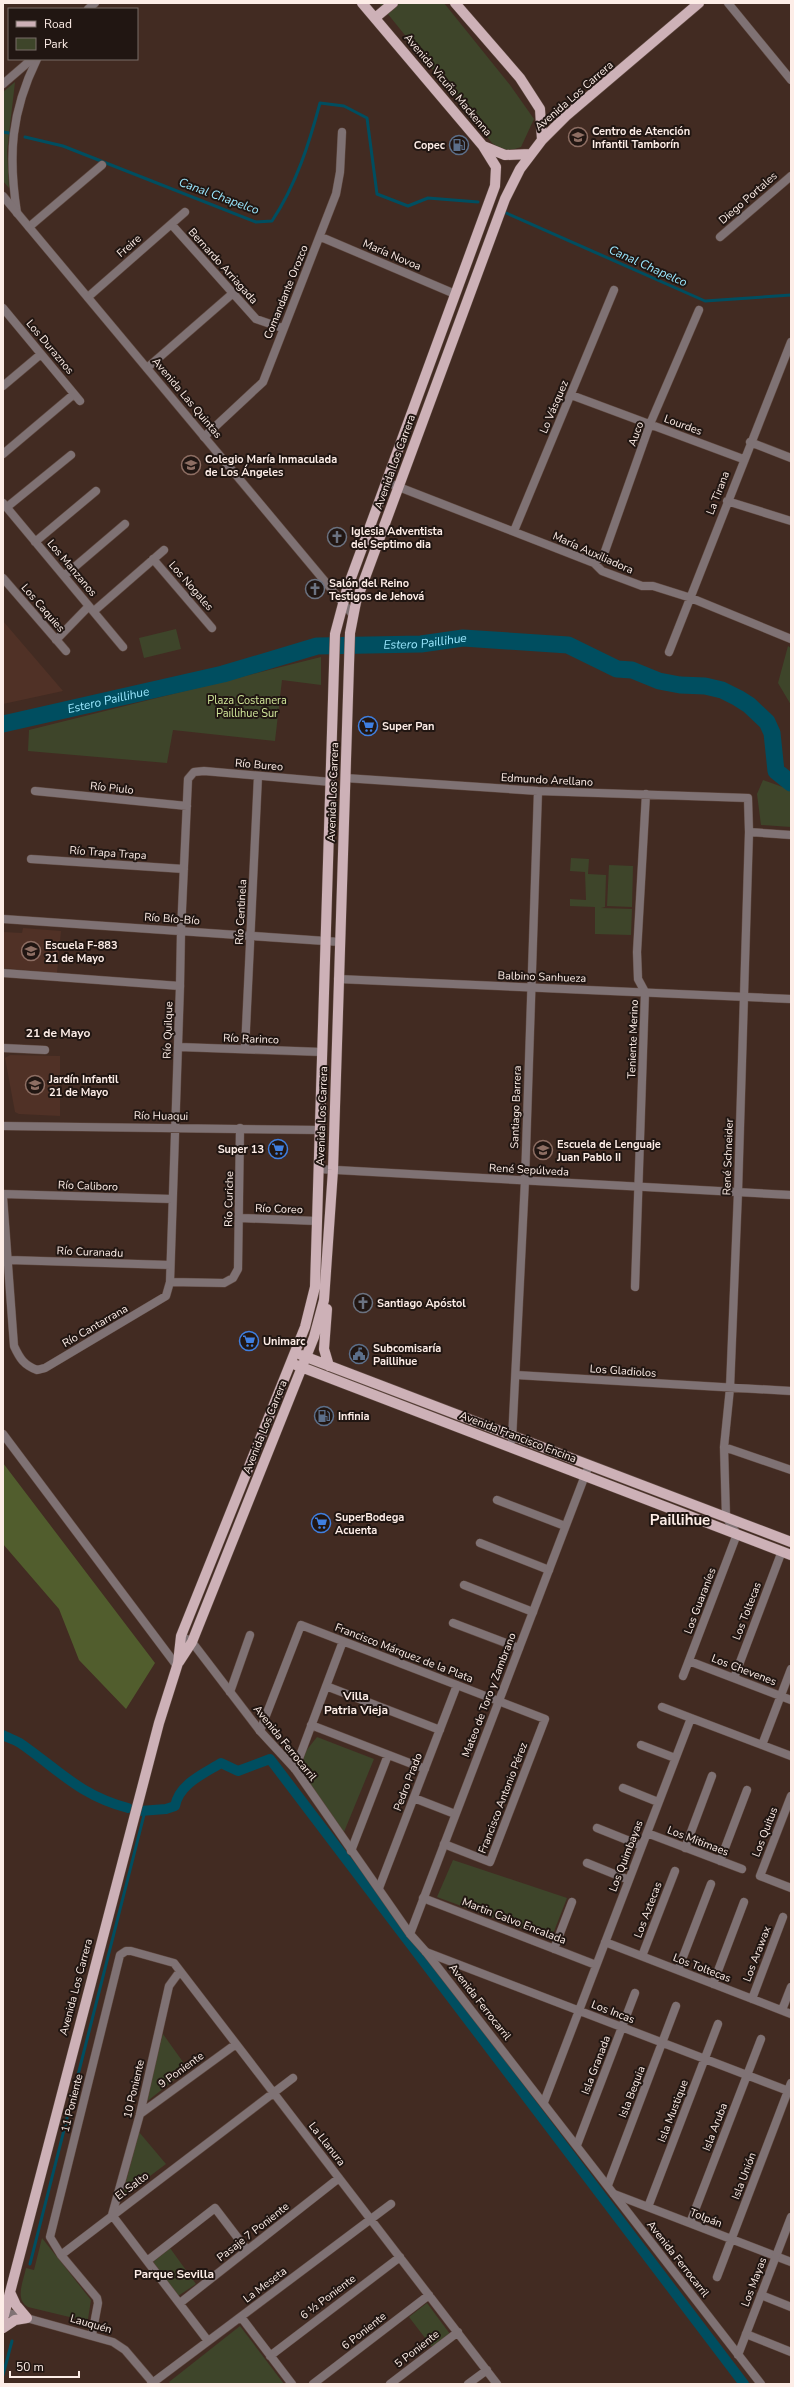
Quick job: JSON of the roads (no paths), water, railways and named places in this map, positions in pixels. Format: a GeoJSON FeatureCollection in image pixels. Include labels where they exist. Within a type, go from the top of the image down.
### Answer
{"type":"FeatureCollection","features":[{"type":"Feature","properties":{"kind":"main road","name":"Avenida Vicuña Mackenna"},"geometry":{"type":"LineString","coordinates":[[362,3],[483,146],[505,155],[530,154]]}},
{"type":"Feature","properties":{"kind":"main road"},"geometry":{"type":"LineString","coordinates":[[375,18],[392,3]]}},
{"type":"Feature","properties":{"kind":"main road"},"geometry":{"type":"LineString","coordinates":[[456,3],[520,78],[540,109],[542,140]]}},
{"type":"Feature","properties":{"kind":"main road","name":"Avenida Los Carrera"},"geometry":{"type":"LineString","coordinates":[[177,1665],[192,1642],[320,1319],[326,1282],[333,1170],[350,633],[353,615],[367,570],[505,199],[530,154],[566,116],[596,93],[699,3]]}},
{"type":"Feature","properties":{"kind":"main road","name":"Avenida Los Carrera"},"geometry":{"type":"LineString","coordinates":[[4,2316],[159,1723],[177,1665],[181,1636],[308,1320],[314,1291],[317,1221],[336,634],[343,602],[495,186],[496,167],[483,146]]}},
{"type":"Feature","properties":{"kind":"main road"},"geometry":{"type":"LineString","coordinates":[[326,1282],[328,1290],[324,1349],[329,1366]]}},
{"type":"Feature","properties":{"kind":"main road","name":"Avenida Francisco Encina"},"geometry":{"type":"LineString","coordinates":[[295,1352],[791,1542]]}},
{"type":"Feature","properties":{"kind":"main road","name":"Avenida Francisco Encina"},"geometry":{"type":"LineString","coordinates":[[291,1363],[786,1553]]}},
{"type":"Feature","properties":{"kind":"main road"},"geometry":{"type":"LineString","coordinates":[[211,1560],[223,1564]]}},
{"type":"Feature","properties":{"kind":"main road"},"geometry":{"type":"LineString","coordinates":[[3,2328],[15,2320],[27,2318],[10,2292]]}},
{"type":"Feature","properties":{"kind":"street"},"geometry":{"type":"LineString","coordinates":[[728,3],[791,80]]}},
{"type":"Feature","properties":{"kind":"street"},"geometry":{"type":"LineString","coordinates":[[3,84],[31,60]]}},
{"type":"Feature","properties":{"kind":"street"},"geometry":{"type":"LineString","coordinates":[[18,213],[12,171],[13,130],[23,90],[37,60]]}},
{"type":"Feature","properties":{"kind":"street","name":"Comandante Orozco"},"geometry":{"type":"LineString","coordinates":[[204,437],[262,382],[282,328],[321,237],[336,194],[342,132]]}},
{"type":"Feature","properties":{"kind":"street"},"geometry":{"type":"LineString","coordinates":[[29,227],[102,165]]}},
{"type":"Feature","properties":{"kind":"street","name":"Diego Portales"},"geometry":{"type":"LineString","coordinates":[[720,237],[791,176]]}},
{"type":"Feature","properties":{"kind":"street","name":"Avenida Las Quintas"},"geometry":{"type":"LineString","coordinates":[[3,196],[353,615]]}},
{"type":"Feature","properties":{"kind":"street","name":"Freire"},"geometry":{"type":"LineString","coordinates":[[88,297],[172,225],[185,212]]}},
{"type":"Feature","properties":{"kind":"street","name":"Bernardo Arriagada"},"geometry":{"type":"LineString","coordinates":[[172,225],[232,294],[256,319],[282,328]]}},
{"type":"Feature","properties":{"kind":"street","name":"María Novoa"},"geometry":{"type":"LineString","coordinates":[[321,237],[455,294]]}},
{"type":"Feature","properties":{"kind":"street","name":"Lo Vásquez"},"geometry":{"type":"LineString","coordinates":[[514,531],[614,290]]}},
{"type":"Feature","properties":{"kind":"street"},"geometry":{"type":"LineString","coordinates":[[147,368],[232,294]]}},
{"type":"Feature","properties":{"kind":"street","name":"Los Duraznos"},"geometry":{"type":"LineString","coordinates":[[3,308],[80,401]]}},
{"type":"Feature","properties":{"kind":"street","name":"Auco"},"geometry":{"type":"LineString","coordinates":[[594,563],[604,554],[650,424],[699,310]]}},
{"type":"Feature","properties":{"kind":"street"},"geometry":{"type":"LineString","coordinates":[[3,321],[10,316]]}},
{"type":"Feature","properties":{"kind":"street","name":"La Tirana"},"geometry":{"type":"LineString","coordinates":[[669,652],[691,598],[743,459],[791,342]]}},
{"type":"Feature","properties":{"kind":"street"},"geometry":{"type":"LineString","coordinates":[[3,386],[41,354]]}},
{"type":"Feature","properties":{"kind":"street"},"geometry":{"type":"LineString","coordinates":[[3,454],[74,394]]}},
{"type":"Feature","properties":{"kind":"street","name":"Lourdes"},"geometry":{"type":"LineString","coordinates":[[571,395],[743,459]]}},
{"type":"Feature","properties":{"kind":"street"},"geometry":{"type":"LineString","coordinates":[[750,442],[791,458]]}},
{"type":"Feature","properties":{"kind":"street"},"geometry":{"type":"LineString","coordinates":[[5,505],[70,455]]}},
{"type":"Feature","properties":{"kind":"street","name":"María Auxiliadora"},"geometry":{"type":"LineString","coordinates":[[386,482],[594,563],[602,571],[642,586],[653,586],[691,598],[791,639]]}},
{"type":"Feature","properties":{"kind":"street"},"geometry":{"type":"LineString","coordinates":[[35,542],[96,491]]}},
{"type":"Feature","properties":{"kind":"street"},"geometry":{"type":"LineString","coordinates":[[727,501],[791,521]]}},
{"type":"Feature","properties":{"kind":"street","name":"Los Manzanos"},"geometry":{"type":"LineString","coordinates":[[5,505],[123,647]]}},
{"type":"Feature","properties":{"kind":"street"},"geometry":{"type":"LineString","coordinates":[[64,576],[125,524]]}},
{"type":"Feature","properties":{"kind":"street"},"geometry":{"type":"LineString","coordinates":[[56,640],[164,550]]}},
{"type":"Feature","properties":{"kind":"street","name":"Los Nogales"},"geometry":{"type":"LineString","coordinates":[[153,559],[212,628]]}},
{"type":"Feature","properties":{"kind":"street","name":"Los Caquies"},"geometry":{"type":"LineString","coordinates":[[3,578],[66,651]]}},
{"type":"Feature","properties":{"kind":"street","name":"Río Bureo"},"geometry":{"type":"LineString","coordinates":[[188,779],[194,772],[204,771],[331,782]]}},
{"type":"Feature","properties":{"kind":"street","name":"Río Centinela"},"geometry":{"type":"LineString","coordinates":[[245,1049],[258,776]]}},
{"type":"Feature","properties":{"kind":"street","name":"Edmundo Arellano"},"geometry":{"type":"LineString","coordinates":[[345,778],[538,791],[748,798]]}},
{"type":"Feature","properties":{"kind":"street","name":"Río Quilque"},"geometry":{"type":"LineString","coordinates":[[170,1282],[179,1046],[181,931],[188,779]]}},
{"type":"Feature","properties":{"kind":"street","name":"Río Piulo"},"geometry":{"type":"LineString","coordinates":[[35,791],[187,806]]}},
{"type":"Feature","properties":{"kind":"street","name":"Santiago Barrera"},"geometry":{"type":"LineString","coordinates":[[512,1448],[524,1180],[538,791]]}},
{"type":"Feature","properties":{"kind":"street","name":"Teniente Merino"},"geometry":{"type":"LineString","coordinates":[[635,1287],[640,1187],[645,992],[638,979],[637,952],[646,794]]}},
{"type":"Feature","properties":{"kind":"street","name":"René Schneider"},"geometry":{"type":"LineString","coordinates":[[726,1517],[724,1447],[730,1388],[738,1192],[749,832],[748,798]]}},
{"type":"Feature","properties":{"kind":"street"},"geometry":{"type":"LineString","coordinates":[[749,832],[791,835]]}},
{"type":"Feature","properties":{"kind":"street","name":"Río Trapa Trapa"},"geometry":{"type":"LineString","coordinates":[[31,859],[184,869]]}},
{"type":"Feature","properties":{"kind":"street","name":"Río Bío-Bío"},"geometry":{"type":"LineString","coordinates":[[3,919],[340,942]]}},
{"type":"Feature","properties":{"kind":"street"},"geometry":{"type":"LineString","coordinates":[[3,973],[180,986]]}},
{"type":"Feature","properties":{"kind":"street","name":"Balbino Sanhueza"},"geometry":{"type":"LineString","coordinates":[[338,979],[791,999]]}},
{"type":"Feature","properties":{"kind":"street","name":"Río Rarinco"},"geometry":{"type":"LineString","coordinates":[[179,1046],[322,1052]]}},
{"type":"Feature","properties":{"kind":"street"},"geometry":{"type":"LineString","coordinates":[[3,1048],[46,1050]]}},
{"type":"Feature","properties":{"kind":"street","name":"Río Huaqui"},"geometry":{"type":"LineString","coordinates":[[3,1126],[320,1130]]}},
{"type":"Feature","properties":{"kind":"street","name":"Río Curiche"},"geometry":{"type":"LineString","coordinates":[[170,1282],[224,1283],[233,1278],[238,1269],[240,1218],[240,1128]]}},
{"type":"Feature","properties":{"kind":"street","name":"René Sepúlveda"},"geometry":{"type":"LineString","coordinates":[[318,1169],[791,1195]]}},
{"type":"Feature","properties":{"kind":"street"},"geometry":{"type":"LineString","coordinates":[[3,1196],[9,1260],[6,1275]]}},
{"type":"Feature","properties":{"kind":"street","name":"Río Caliboro"},"geometry":{"type":"LineString","coordinates":[[3,1196],[172,1199]]}},
{"type":"Feature","properties":{"kind":"street","name":"Río Coreo"},"geometry":{"type":"LineString","coordinates":[[240,1218],[317,1221]]}},
{"type":"Feature","properties":{"kind":"street","name":"Río Curanadu"},"geometry":{"type":"LineString","coordinates":[[9,1260],[170,1265]]}},
{"type":"Feature","properties":{"kind":"street","name":"Río Cantarrana"},"geometry":{"type":"LineString","coordinates":[[6,1275],[14,1346],[21,1361],[37,1370],[45,1368],[162,1299],[169,1292],[170,1282]]}},
{"type":"Feature","properties":{"kind":"street","name":"Los Gladiolos"},"geometry":{"type":"LineString","coordinates":[[516,1375],[730,1388],[791,1390]]}},
{"type":"Feature","properties":{"kind":"street"},"geometry":{"type":"LineString","coordinates":[[3,1434],[177,1665]]}},
{"type":"Feature","properties":{"kind":"street"},"geometry":{"type":"LineString","coordinates":[[724,1447],[791,1470]]}},
{"type":"Feature","properties":{"kind":"street","name":"Mateo de Toro y Zambrano"},"geometry":{"type":"LineString","coordinates":[[410,1934],[589,1465]]}},
{"type":"Feature","properties":{"kind":"street"},"geometry":{"type":"LineString","coordinates":[[497,1500],[565,1526]]}},
{"type":"Feature","properties":{"kind":"street"},"geometry":{"type":"LineString","coordinates":[[726,1517],[738,1534]]}},
{"type":"Feature","properties":{"kind":"street","name":"Los Guaraníes"},"geometry":{"type":"LineString","coordinates":[[683,1676],[738,1534]]}},
{"type":"Feature","properties":{"kind":"street"},"geometry":{"type":"LineString","coordinates":[[480,1543],[549,1570]]}},
{"type":"Feature","properties":{"kind":"street","name":"Los Toltecas"},"geometry":{"type":"LineString","coordinates":[[734,1678],[786,1553]]}},
{"type":"Feature","properties":{"kind":"street"},"geometry":{"type":"LineString","coordinates":[[464,1585],[533,1612]]}},
{"type":"Feature","properties":{"kind":"street"},"geometry":{"type":"LineString","coordinates":[[453,1623],[519,1648]]}},
{"type":"Feature","properties":{"kind":"street","name":"Francisco Márquez de la Plata"},"geometry":{"type":"LineString","coordinates":[[260,1731],[301,1624],[545,1719]]}},
{"type":"Feature","properties":{"kind":"street"},"geometry":{"type":"LineString","coordinates":[[230,1692],[250,1635]]}},
{"type":"Feature","properties":{"kind":"street","name":"Avenida Ferrocarril"},"geometry":{"type":"LineString","coordinates":[[181,1636],[192,1642],[260,1731],[295,1769],[410,1934],[426,1952],[544,2102],[761,2384]]}},
{"type":"Feature","properties":{"kind":"street"},"geometry":{"type":"LineString","coordinates":[[295,1769],[343,1641]]}},
{"type":"Feature","properties":{"kind":"street","name":"Los Chevenes"},"geometry":{"type":"LineString","coordinates":[[689,1661],[791,1700]]}},
{"type":"Feature","properties":{"kind":"street"},"geometry":{"type":"LineString","coordinates":[[762,1745],[791,1669]]}},
{"type":"Feature","properties":{"kind":"street","name":"Pedro Prado"},"geometry":{"type":"LineString","coordinates":[[379,1888],[457,1685]]}},
{"type":"Feature","properties":{"kind":"street"},"geometry":{"type":"LineString","coordinates":[[326,1686],[440,1730]]}},
{"type":"Feature","properties":{"kind":"street"},"geometry":{"type":"LineString","coordinates":[[662,1707],[791,1756]]}},
{"type":"Feature","properties":{"kind":"street","name":"Los Quimbayas"},"geometry":{"type":"LineString","coordinates":[[544,2102],[691,1718]]}},
{"type":"Feature","properties":{"kind":"street","name":"Francisco Antonio Pérez"},"geometry":{"type":"LineString","coordinates":[[444,1844],[490,1862],[545,1719]]}},
{"type":"Feature","properties":{"kind":"street"},"geometry":{"type":"LineString","coordinates":[[311,1725],[425,1769]]}},
{"type":"Feature","properties":{"kind":"street"},"geometry":{"type":"LineString","coordinates":[[641,1745],[675,1758]]}},
{"type":"Feature","properties":{"kind":"street"},"geometry":{"type":"LineString","coordinates":[[351,1851],[388,1755]]}},
{"type":"Feature","properties":{"kind":"street"},"geometry":{"type":"LineString","coordinates":[[685,1848],[712,1776]]}},
{"type":"Feature","properties":{"kind":"street"},"geometry":{"type":"LineString","coordinates":[[623,1788],[658,1802]]}},
{"type":"Feature","properties":{"kind":"street"},"geometry":{"type":"LineString","coordinates":[[720,1861],[747,1790]]}},
{"type":"Feature","properties":{"kind":"street","name":"Los Quitus"},"geometry":{"type":"LineString","coordinates":[[791,1796],[760,1876],[791,1888]]}},
{"type":"Feature","properties":{"kind":"street"},"geometry":{"type":"LineString","coordinates":[[414,1798],[455,1814]]}},
{"type":"Feature","properties":{"kind":"street"},"geometry":{"type":"LineString","coordinates":[[597,1828],[642,1846]]}},
{"type":"Feature","properties":{"kind":"street","name":"Los Mitimaes"},"geometry":{"type":"LineString","coordinates":[[647,1833],[742,1870]]}},
{"type":"Feature","properties":{"kind":"street"},"geometry":{"type":"LineString","coordinates":[[587,1863],[629,1880]]}},
{"type":"Feature","properties":{"kind":"street","name":"Los Aztecas"},"geometry":{"type":"LineString","coordinates":[[642,1956],[675,1870]]}},
{"type":"Feature","properties":{"kind":"street"},"geometry":{"type":"LineString","coordinates":[[678,1970],[711,1884]]}},
{"type":"Feature","properties":{"kind":"street","name":"Martin Calvo Encalada"},"geometry":{"type":"LineString","coordinates":[[423,1898],[596,1965]]}},
{"type":"Feature","properties":{"kind":"street"},"geometry":{"type":"LineString","coordinates":[[554,1949],[572,1902]]}},
{"type":"Feature","properties":{"kind":"street"},"geometry":{"type":"LineString","coordinates":[[713,1984],[744,1902]]}},
{"type":"Feature","properties":{"kind":"street","name":"Los Arawax"},"geometry":{"type":"LineString","coordinates":[[752,1998],[783,1917]]}},
{"type":"Feature","properties":{"kind":"street","name":"Los Toltecas"},"geometry":{"type":"LineString","coordinates":[[605,1942],[791,2014]]}},
{"type":"Feature","properties":{"kind":"street","name":"La Llanura"},"geometry":{"type":"LineString","coordinates":[[120,1955],[126,1951],[132,1951],[174,1963],[498,2384]]}},
{"type":"Feature","properties":{"kind":"street","name":"Los Incas"},"geometry":{"type":"LineString","coordinates":[[426,1952],[704,2059],[790,2089]]}},
{"type":"Feature","properties":{"kind":"street","name":"11 Poniente"},"geometry":{"type":"LineString","coordinates":[[61,2255],[50,2237],[120,1955]]}},
{"type":"Feature","properties":{"kind":"street","name":"10 Poniente"},"geometry":{"type":"LineString","coordinates":[[112,2214],[140,2114],[169,1986],[180,1972]]}},
{"type":"Feature","properties":{"kind":"street"},"geometry":{"type":"LineString","coordinates":[[782,2010],[791,1987]]}},
{"type":"Feature","properties":{"kind":"street","name":"Isla Granada"},"geometry":{"type":"LineString","coordinates":[[577,2145],[635,1993]]}},
{"type":"Feature","properties":{"kind":"street","name":"Isla Bequia"},"geometry":{"type":"LineString","coordinates":[[608,2185],[676,2006]]}},
{"type":"Feature","properties":{"kind":"street","name":"Isla Mustique"},"geometry":{"type":"LineString","coordinates":[[648,2207],[718,2024]]}},
{"type":"Feature","properties":{"kind":"street","name":"Isla Aruba"},"geometry":{"type":"LineString","coordinates":[[690,2223],[761,2039]]}},
{"type":"Feature","properties":{"kind":"street","name":"9 Poniente"},"geometry":{"type":"LineString","coordinates":[[140,2114],[236,2044]]}},
{"type":"Feature","properties":{"kind":"street","name":"El Salto"},"geometry":{"type":"LineString","coordinates":[[61,2255],[112,2214],[293,2078]]}},
{"type":"Feature","properties":{"kind":"street","name":"Isla Unión"},"geometry":{"type":"LineString","coordinates":[[717,2277],[790,2089]]}},
{"type":"Feature","properties":{"kind":"street","name":"Pasaje 7 Poniente"},"geometry":{"type":"LineString","coordinates":[[180,2303],[339,2178]]}},
{"type":"Feature","properties":{"kind":"street","name":"Tolpán"},"geometry":{"type":"LineString","coordinates":[[614,2194],[791,2262]]}},
{"type":"Feature","properties":{"kind":"street","name":"La Meseta"},"geometry":{"type":"LineString","coordinates":[[153,2384],[391,2204]]}},
{"type":"Feature","properties":{"kind":"street"},"geometry":{"type":"LineString","coordinates":[[147,2261],[215,2208],[247,2250]]}},
{"type":"Feature","properties":{"kind":"street"},"geometry":{"type":"LineString","coordinates":[[112,2214],[208,2341]]}},
{"type":"Feature","properties":{"kind":"street","name":"Los Mayas"},"geometry":{"type":"LineString","coordinates":[[738,2354],[791,2217]]}},
{"type":"Feature","properties":{"kind":"street"},"geometry":{"type":"LineString","coordinates":[[61,2255],[97,2298],[98,2302],[92,2335]]}},
{"type":"Feature","properties":{"kind":"street","name":"6 ½ Poniente"},"geometry":{"type":"LineString","coordinates":[[270,2356],[400,2257]]}},
{"type":"Feature","properties":{"kind":"street","name":"6 Poniente"},"geometry":{"type":"LineString","coordinates":[[313,2384],[429,2295]]}},
{"type":"Feature","properties":{"kind":"street"},"geometry":{"type":"LineString","coordinates":[[761,2295],[791,2307]]}},
{"type":"Feature","properties":{"kind":"street","name":"Lauquén"},"geometry":{"type":"LineString","coordinates":[[4,2316],[27,2318],[92,2335],[120,2346],[153,2384]]}},
{"type":"Feature","properties":{"kind":"street"},"geometry":{"type":"LineString","coordinates":[[240,2317],[292,2384]]}},
{"type":"Feature","properties":{"kind":"street","name":"5 Poniente"},"geometry":{"type":"LineString","coordinates":[[390,2384],[458,2332]]}},
{"type":"Feature","properties":{"kind":"street"},"geometry":{"type":"LineString","coordinates":[[746,2334],[791,2352]]}},
{"type":"Feature","properties":{"kind":"street"},"geometry":{"type":"LineString","coordinates":[[468,2384],[487,2370]]}},
{"type":"Feature","properties":{"kind":"waterway","name":"Canal Chapelco"},"geometry":{"type":"LineString","coordinates":[[25,137],[63,146],[256,222],[272,221],[295,179],[320,103],[344,106],[367,118],[377,194],[408,206],[428,198],[478,202]]}},
{"type":"Feature","properties":{"kind":"waterway","name":"Canal Chapelco"},"geometry":{"type":"LineString","coordinates":[[3,132],[9,133]]}},
{"type":"Feature","properties":{"kind":"waterway","name":"Canal Chapelco"},"geometry":{"type":"LineString","coordinates":[[504,212],[705,301],[791,295]]}},
{"type":"Feature","properties":{"kind":"waterway","name":"Estero Paillihue"},"geometry":{"type":"LineString","coordinates":[[3,724],[223,674],[317,646],[421,644],[463,638],[568,645],[617,669],[632,670],[659,681],[680,685],[705,686],[722,690],[738,698],[749,705],[767,722],[772,733],[776,771],[791,783]]}},
{"type":"Feature","properties":{"kind":"waterway"},"geometry":{"type":"LineString","coordinates":[[3,1735],[20,1743],[70,1781],[83,1789],[111,1803],[128,1808]]}},
{"type":"Feature","properties":{"kind":"waterway"},"geometry":{"type":"LineString","coordinates":[[140,1811],[166,1809],[175,1806],[177,1798],[181,1792],[193,1780],[221,1763],[238,1771],[270,1759],[744,2384]]}},
{"type":"Feature","properties":{"kind":"waterway"},"geometry":{"type":"LineString","coordinates":[[30,2264],[145,1811]]}},
{"type":"Feature","properties":{"kind":"waterway"},"geometry":{"type":"LineString","coordinates":[[3,2375],[12,2341]]}},
{"type":"Feature","properties":{"kind":"place","name":"Centro de Atención Infantil Tamborín"},"geometry":{"type":"Point","coordinates":[578,137]}},
{"type":"Feature","properties":{"kind":"place","name":"Copec"},"geometry":{"type":"Point","coordinates":[459,145]}},
{"type":"Feature","properties":{"kind":"place","name":"Colegio María Inmaculada de Los Ángeles"},"geometry":{"type":"Point","coordinates":[191,465]}},
{"type":"Feature","properties":{"kind":"place","name":"Iglesia Adventista del Septimo dia"},"geometry":{"type":"Point","coordinates":[337,537]}},
{"type":"Feature","properties":{"kind":"place","name":"Salón del Reino Testigos de Jehová"},"geometry":{"type":"Point","coordinates":[315,589]}},
{"type":"Feature","properties":{"kind":"place","name":"Super Pan"},"geometry":{"type":"Point","coordinates":[368,726]}},
{"type":"Feature","properties":{"kind":"place","name":"Escuela F-883 21 de Mayo"},"geometry":{"type":"Point","coordinates":[31,951]}},
{"type":"Feature","properties":{"kind":"place","name":"Jardín Infantil 21 de Mayo"},"geometry":{"type":"Point","coordinates":[35,1085]}},
{"type":"Feature","properties":{"kind":"place","name":"Super 13"},"geometry":{"type":"Point","coordinates":[278,1149]}},
{"type":"Feature","properties":{"kind":"place","name":"Escuela de Lenguaje Juan Pablo II"},"geometry":{"type":"Point","coordinates":[543,1150]}},
{"type":"Feature","properties":{"kind":"place","name":"Santiago Apóstol"},"geometry":{"type":"Point","coordinates":[363,1303]}},
{"type":"Feature","properties":{"kind":"place","name":"Unimarc"},"geometry":{"type":"Point","coordinates":[249,1341]}},
{"type":"Feature","properties":{"kind":"place","name":"Subcomisaría Paillihue"},"geometry":{"type":"Point","coordinates":[359,1354]}},
{"type":"Feature","properties":{"kind":"place","name":"Infinia"},"geometry":{"type":"Point","coordinates":[324,1416]}},
{"type":"Feature","properties":{"kind":"place","name":"SuperBodega Acuenta"},"geometry":{"type":"Point","coordinates":[321,1523]}},
{"type":"Feature","properties":{"kind":"district","name":"21 de Mayo"},"geometry":{"type":"Point","coordinates":[58,1033]}},
{"type":"Feature","properties":{"kind":"district","name":"Paillihue"},"geometry":{"type":"Point","coordinates":[680,1520]}},
{"type":"Feature","properties":{"kind":"district","name":"Villa Patria Vieja"},"geometry":{"type":"Point","coordinates":[356,1703]}},
{"type":"Feature","properties":{"kind":"district","name":"Parque Sevilla"},"geometry":{"type":"Point","coordinates":[174,2274]}},
{"type":"Feature","properties":{"kind":"park label","name":"Plaza Costanera Paillihue Sur"},"geometry":{"type":"Point","coordinates":[247,706]}}]}
